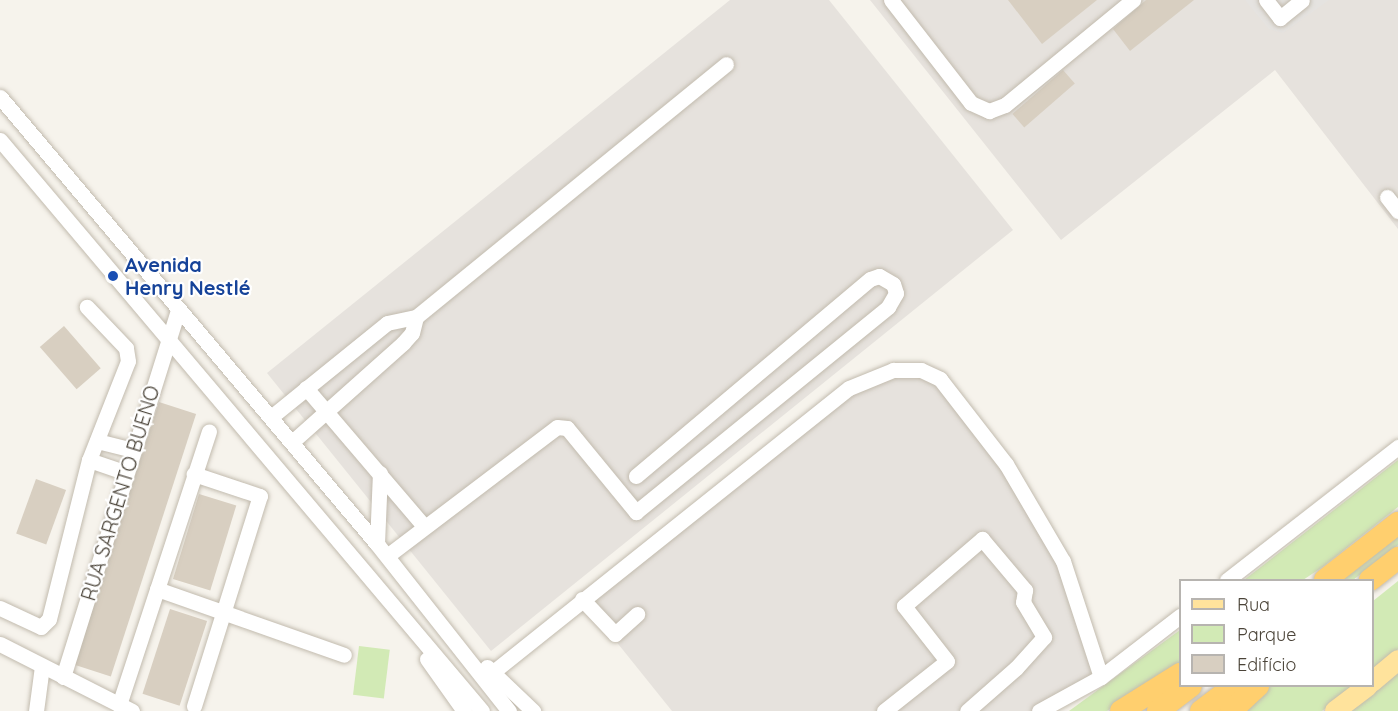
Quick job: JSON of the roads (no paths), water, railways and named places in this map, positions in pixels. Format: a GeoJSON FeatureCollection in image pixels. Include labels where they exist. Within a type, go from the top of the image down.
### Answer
{"type":"FeatureCollection","features":[{"type":"Feature","properties":{"kind":"highway"},"geometry":{"type":"LineString","coordinates":[[1328,577],[1398,523]]}},
{"type":"Feature","properties":{"kind":"highway"},"geometry":{"type":"LineString","coordinates":[[1372,579],[1398,558]]}},
{"type":"Feature","properties":{"kind":"highway"},"geometry":{"type":"LineString","coordinates":[[1121,711],[1179,676]]}},
{"type":"Feature","properties":{"kind":"highway"},"geometry":{"type":"LineString","coordinates":[[1158,711],[1190,687]]}},
{"type":"Feature","properties":{"kind":"highway"},"geometry":{"type":"LineString","coordinates":[[1201,711],[1233,687]]}},
{"type":"Feature","properties":{"kind":"highway"},"geometry":{"type":"LineString","coordinates":[[1231,711],[1257,687]]}},
{"type":"Feature","properties":{"kind":"main road"},"geometry":{"type":"LineString","coordinates":[[1374,680],[1398,660]]}},
{"type":"Feature","properties":{"kind":"main road"},"geometry":{"type":"LineString","coordinates":[[1335,711],[1367,687]]}},
{"type":"Feature","properties":{"kind":"street"},"geometry":{"type":"LineString","coordinates":[[891,0],[971,103],[989,111],[1005,105],[1134,0]]}},
{"type":"Feature","properties":{"kind":"street"},"geometry":{"type":"LineString","coordinates":[[1266,0],[1280,18],[1302,0]]}},
{"type":"Feature","properties":{"kind":"street"},"geometry":{"type":"LineString","coordinates":[[270,417],[387,323],[416,317],[726,64]]}},
{"type":"Feature","properties":{"kind":"street"},"geometry":{"type":"LineString","coordinates":[[0,97],[382,550],[509,711]]}},
{"type":"Feature","properties":{"kind":"street"},"geometry":{"type":"LineString","coordinates":[[0,140],[482,711]]}},
{"type":"Feature","properties":{"kind":"street"},"geometry":{"type":"LineString","coordinates":[[1387,197],[1398,211]]}},
{"type":"Feature","properties":{"kind":"street"},"geometry":{"type":"LineString","coordinates":[[382,550],[424,526],[552,430],[562,426],[636,512],[888,308],[896,293],[893,284],[879,276],[870,279],[636,476]]}},
{"type":"Feature","properties":{"kind":"street"},"geometry":{"type":"LineString","coordinates":[[0,608],[41,627],[46,624],[89,460],[128,353],[87,307]]}},
{"type":"Feature","properties":{"kind":"street","name":"RUA SARGENTO BUENO"},"geometry":{"type":"LineString","coordinates":[[63,677],[178,309]]}},
{"type":"Feature","properties":{"kind":"street"},"geometry":{"type":"LineString","coordinates":[[292,442],[412,333],[416,317]]}},
{"type":"Feature","properties":{"kind":"street"},"geometry":{"type":"LineString","coordinates":[[368,338],[386,358]]}},
{"type":"Feature","properties":{"kind":"street"},"geometry":{"type":"LineString","coordinates":[[493,672],[849,388],[893,370],[921,370],[940,379],[1006,464],[1045,528],[1063,561],[1101,677]]}},
{"type":"Feature","properties":{"kind":"street"},"geometry":{"type":"LineString","coordinates":[[306,388],[424,526]]}},
{"type":"Feature","properties":{"kind":"street"},"geometry":{"type":"LineString","coordinates":[[0,644],[126,708],[157,589],[209,431]]}},
{"type":"Feature","properties":{"kind":"street"},"geometry":{"type":"LineString","coordinates":[[97,441],[133,450]]}},
{"type":"Feature","properties":{"kind":"street"},"geometry":{"type":"LineString","coordinates":[[1228,579],[1398,447]]}},
{"type":"Feature","properties":{"kind":"street"},"geometry":{"type":"LineString","coordinates":[[89,460],[126,473]]}},
{"type":"Feature","properties":{"kind":"street"},"geometry":{"type":"LineString","coordinates":[[380,473],[382,550]]}},
{"type":"Feature","properties":{"kind":"street"},"geometry":{"type":"LineString","coordinates":[[194,474],[260,496],[194,706]]}},
{"type":"Feature","properties":{"kind":"street"},"geometry":{"type":"LineString","coordinates":[[884,711],[947,661],[904,606],[982,539],[1025,590],[1023,602],[1044,637],[1016,668],[967,711]]}},
{"type":"Feature","properties":{"kind":"street"},"geometry":{"type":"LineString","coordinates":[[366,574],[464,711]]}},
{"type":"Feature","properties":{"kind":"street"},"geometry":{"type":"LineString","coordinates":[[157,589],[224,611],[344,656]]}},
{"type":"Feature","properties":{"kind":"street"},"geometry":{"type":"LineString","coordinates":[[582,599],[615,634],[637,615]]}},
{"type":"Feature","properties":{"kind":"street"},"geometry":{"type":"LineString","coordinates":[[1039,711],[1101,677],[1179,617]]}},
{"type":"Feature","properties":{"kind":"street"},"geometry":{"type":"LineString","coordinates":[[439,620],[533,711]]}},
{"type":"Feature","properties":{"kind":"street"},"geometry":{"type":"LineString","coordinates":[[36,711],[42,666]]}},
{"type":"Feature","properties":{"kind":"place","name":"Avenida Henry Nestlé"},"geometry":{"type":"Point","coordinates":[113,276]}}]}
